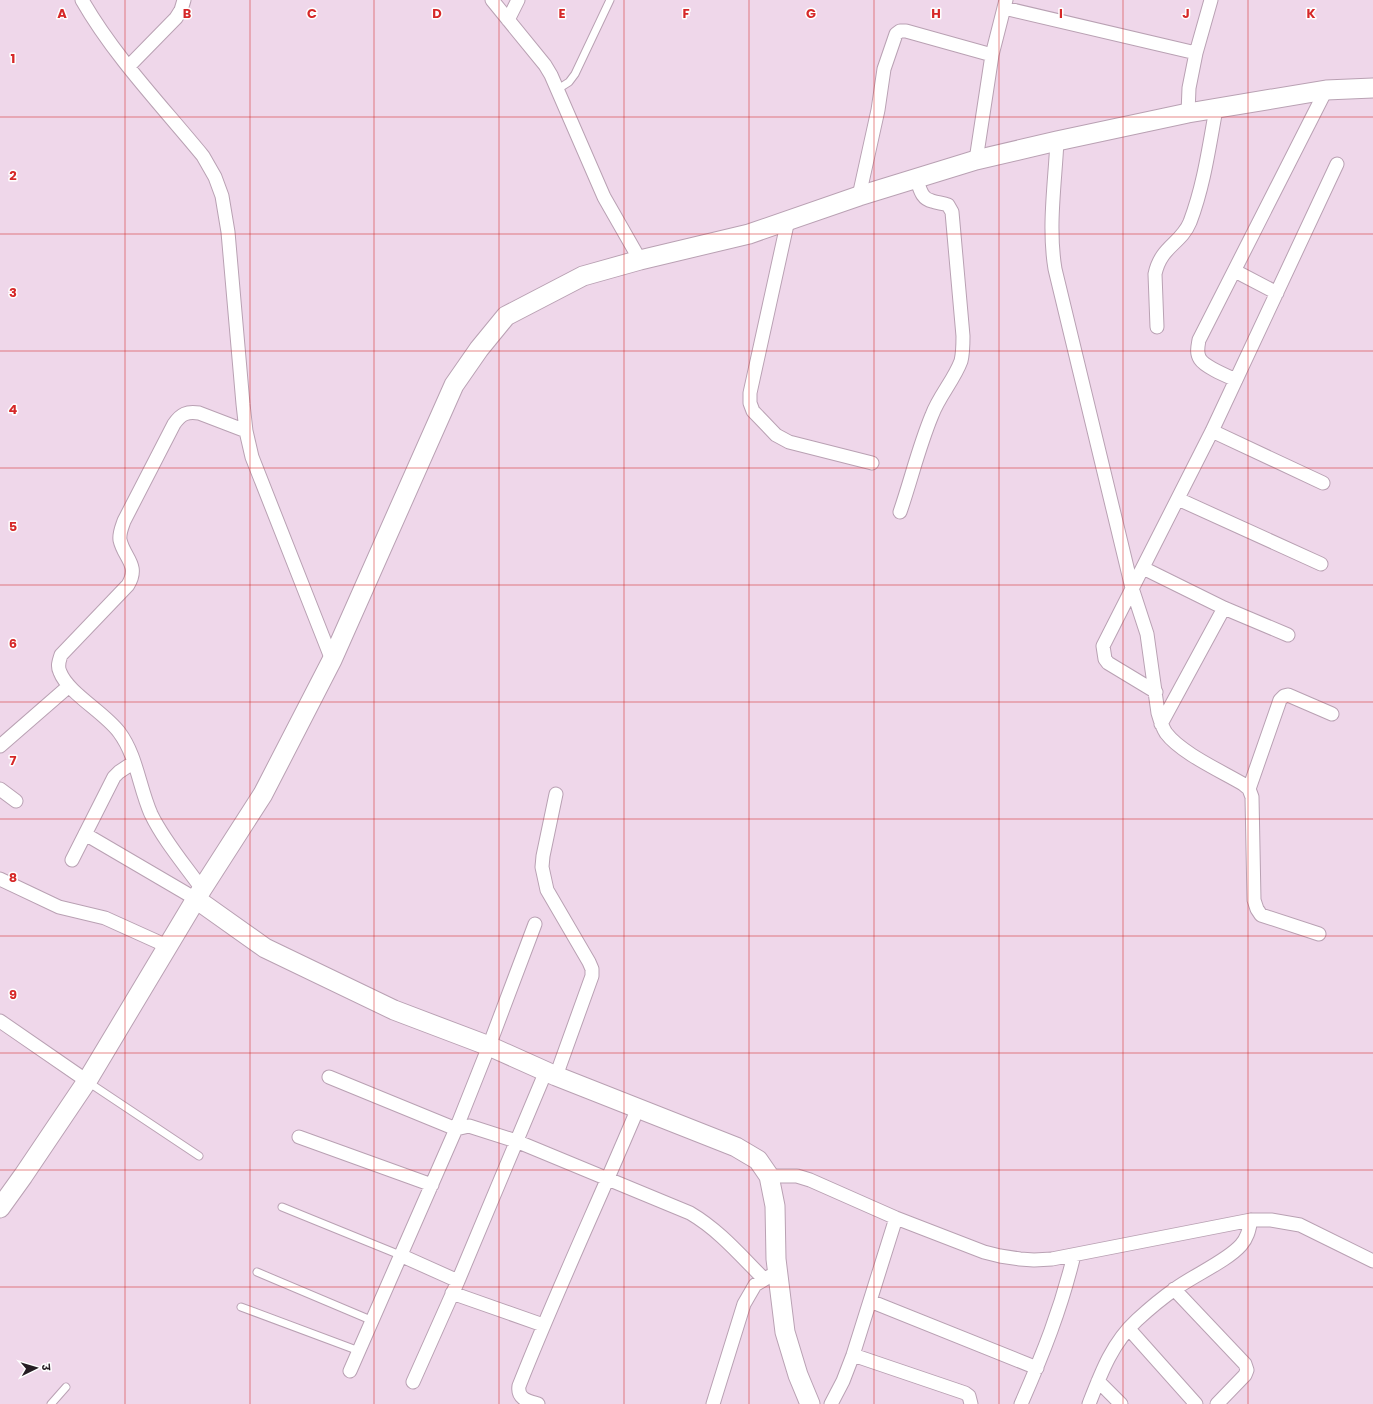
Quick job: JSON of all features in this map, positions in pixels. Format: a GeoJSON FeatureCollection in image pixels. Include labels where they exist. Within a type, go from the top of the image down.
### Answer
{"type":"FeatureCollection","features":[{"type":"Feature","properties":{"kind":"street"},"geometry":{"type":"LineString","coordinates":[[82,0],[90,15],[129,66],[203,156],[215,177],[222,196],[228,240],[246,431],[252,458],[332,660]]}},
{"type":"Feature","properties":{"kind":"street"},"geometry":{"type":"LineString","coordinates":[[129,66],[176,18],[181,10],[184,0]]}},
{"type":"Feature","properties":{"kind":"street"},"geometry":{"type":"LineString","coordinates":[[492,0],[545,66],[558,89],[604,197],[640,260]]}},
{"type":"Feature","properties":{"kind":"street"},"geometry":{"type":"LineString","coordinates":[[508,20],[518,0]]}},
{"type":"Feature","properties":{"kind":"street"},"geometry":{"type":"LineString","coordinates":[[1188,113],[1189,88],[1196,53],[1211,0]]}},
{"type":"Feature","properties":{"kind":"street"},"geometry":{"type":"LineString","coordinates":[[976,160],[992,54],[1005,4],[1196,53]]}},
{"type":"Feature","properties":{"kind":"street"},"geometry":{"type":"LineString","coordinates":[[859,196],[878,110],[884,69],[896,34],[900,31],[906,30],[992,54]]}},
{"type":"Feature","properties":{"kind":"street"},"geometry":{"type":"LineString","coordinates":[[0,1208],[87,1081],[167,946],[263,794],[332,660],[454,385],[479,349],[506,316],[583,276],[640,260],[749,234],[859,196],[976,160],[1188,113],[1326,90],[1373,88]]}},
{"type":"Feature","properties":{"kind":"street"},"geometry":{"type":"LineString","coordinates":[[1236,380],[1200,360],[1197,352],[1199,340],[1326,90]]}},
{"type":"Feature","properties":{"kind":"street"},"geometry":{"type":"LineString","coordinates":[[1157,327],[1155,274],[1157,265],[1160,257],[1184,232],[1190,223],[1204,178],[1216,109]]}},
{"type":"Feature","properties":{"kind":"street"},"geometry":{"type":"LineString","coordinates":[[1057,141],[1052,231],[1052,251],[1054,263],[1132,588],[1147,634],[1161,724],[1166,734],[1176,743],[1249,789],[1252,797],[1254,900],[1257,909],[1261,914],[1318,934]]}},
{"type":"Feature","properties":{"kind":"street"},"geometry":{"type":"LineString","coordinates":[[1156,692],[1108,663],[1105,659],[1104,646],[1212,431],[1337,164]]}},
{"type":"Feature","properties":{"kind":"street"},"geometry":{"type":"LineString","coordinates":[[900,512],[931,416],[955,373],[961,360],[963,349],[952,212],[948,205],[930,201],[925,198],[916,178]]}},
{"type":"Feature","properties":{"kind":"street"},"geometry":{"type":"LineString","coordinates":[[788,220],[750,393],[750,403],[753,411],[776,435],[781,438],[790,442],[872,463]]}},
{"type":"Feature","properties":{"kind":"street"},"geometry":{"type":"LineString","coordinates":[[1235,271],[1277,293]]}},
{"type":"Feature","properties":{"kind":"street"},"geometry":{"type":"LineString","coordinates":[[199,894],[159,828],[146,800],[134,762],[126,743],[112,724],[69,686],[60,673],[58,667],[61,655],[128,585],[132,578],[133,571],[120,539],[121,531],[124,521],[176,421],[184,413],[199,413],[246,431]]}},
{"type":"Feature","properties":{"kind":"street"},"geometry":{"type":"LineString","coordinates":[[1212,431],[1323,483]]}},
{"type":"Feature","properties":{"kind":"street"},"geometry":{"type":"LineString","coordinates":[[1178,499],[1321,564]]}},
{"type":"Feature","properties":{"kind":"street"},"geometry":{"type":"LineString","coordinates":[[1143,568],[1224,608],[1288,635]]}},
{"type":"Feature","properties":{"kind":"street"},"geometry":{"type":"LineString","coordinates":[[1161,724],[1224,608]]}},
{"type":"Feature","properties":{"kind":"street"},"geometry":{"type":"LineString","coordinates":[[0,746],[69,686]]}},
{"type":"Feature","properties":{"kind":"street"},"geometry":{"type":"LineString","coordinates":[[1249,789],[1277,705],[1284,696],[1288,695],[1332,714]]}},
{"type":"Feature","properties":{"kind":"street"},"geometry":{"type":"LineString","coordinates":[[72,860],[114,777],[134,762]]}},
{"type":"Feature","properties":{"kind":"street"},"geometry":{"type":"LineString","coordinates":[[0,790],[16,801]]}},
{"type":"Feature","properties":{"kind":"street"},"geometry":{"type":"LineString","coordinates":[[413,1382],[458,1281],[516,1141],[551,1074],[592,976],[592,969],[589,962],[547,890],[544,879],[542,867],[543,856],[556,794]]}},
{"type":"Feature","properties":{"kind":"street"},"geometry":{"type":"LineString","coordinates":[[85,834],[199,894],[265,948],[394,1010],[490,1046],[551,1074],[736,1147],[758,1160],[768,1176],[775,1206],[776,1259],[770,1276],[798,1375],[810,1404]]}},
{"type":"Feature","properties":{"kind":"street"},"geometry":{"type":"LineString","coordinates":[[0,879],[59,907],[105,918],[167,946]]}},
{"type":"Feature","properties":{"kind":"street"},"geometry":{"type":"LineString","coordinates":[[350,1371],[456,1129],[490,1046],[535,924]]}},
{"type":"Feature","properties":{"kind":"street"},"geometry":{"type":"LineString","coordinates":[[0,1022],[87,1081]]}},
{"type":"Feature","properties":{"kind":"street"},"geometry":{"type":"LineString","coordinates":[[329,1077],[456,1129],[469,1126],[516,1141],[690,1214],[706,1222],[770,1276]]}},
{"type":"Feature","properties":{"kind":"street"},"geometry":{"type":"LineString","coordinates":[[538,1404],[523,1399],[518,1391],[543,1325],[608,1180],[638,1108]]}},
{"type":"Feature","properties":{"kind":"street"},"geometry":{"type":"LineString","coordinates":[[299,1136],[432,1185]]}},
{"type":"Feature","properties":{"kind":"street"},"geometry":{"type":"LineString","coordinates":[[768,1176],[797,1176],[810,1180],[896,1218],[984,1252],[1000,1256],[1034,1260],[1074,1255],[1251,1220],[1271,1220],[1300,1225],[1373,1261]]}},
{"type":"Feature","properties":{"kind":"street"},"geometry":{"type":"LineString","coordinates":[[831,1404],[843,1381],[853,1354],[896,1218]]}},
{"type":"Feature","properties":{"kind":"street"},"geometry":{"type":"LineString","coordinates":[[1089,1404],[1107,1359],[1136,1320],[1174,1289],[1236,1250],[1248,1234],[1251,1220]]}},
{"type":"Feature","properties":{"kind":"street"},"geometry":{"type":"LineString","coordinates":[[400,1255],[458,1281]]}},
{"type":"Feature","properties":{"kind":"street"},"geometry":{"type":"LineString","coordinates":[[1021,1404],[1037,1368],[1061,1304],[1074,1255]]}},
{"type":"Feature","properties":{"kind":"street"},"geometry":{"type":"LineString","coordinates":[[713,1404],[744,1304],[755,1285],[770,1276]]}},
{"type":"Feature","properties":{"kind":"street"},"geometry":{"type":"LineString","coordinates":[[1174,1289],[1245,1364],[1247,1370],[1245,1375],[1217,1404]]}},
{"type":"Feature","properties":{"kind":"street"},"geometry":{"type":"LineString","coordinates":[[452,1293],[543,1325]]}},
{"type":"Feature","properties":{"kind":"street"},"geometry":{"type":"LineString","coordinates":[[870,1301],[1037,1368]]}},
{"type":"Feature","properties":{"kind":"street"},"geometry":{"type":"LineString","coordinates":[[1129,1329],[1196,1404]]}},
{"type":"Feature","properties":{"kind":"street"},"geometry":{"type":"LineString","coordinates":[[853,1354],[965,1393],[969,1396],[971,1404]]}},
{"type":"Feature","properties":{"kind":"street"},"geometry":{"type":"LineString","coordinates":[[1098,1381],[1121,1404]]}},
{"type":"Feature","properties":{"kind":"lane"},"geometry":{"type":"LineString","coordinates":[[558,89],[569,82],[575,74],[610,0]]}},
{"type":"Feature","properties":{"kind":"lane"},"geometry":{"type":"LineString","coordinates":[[87,1081],[199,1156]]}},
{"type":"Feature","properties":{"kind":"lane"},"geometry":{"type":"LineString","coordinates":[[282,1207],[400,1255]]}},
{"type":"Feature","properties":{"kind":"lane"},"geometry":{"type":"LineString","coordinates":[[257,1272],[373,1320]]}},
{"type":"Feature","properties":{"kind":"lane"},"geometry":{"type":"LineString","coordinates":[[241,1307],[360,1351]]}},
{"type":"Feature","properties":{"kind":"lane"},"geometry":{"type":"LineString","coordinates":[[51,1404],[66,1388]]}}]}
